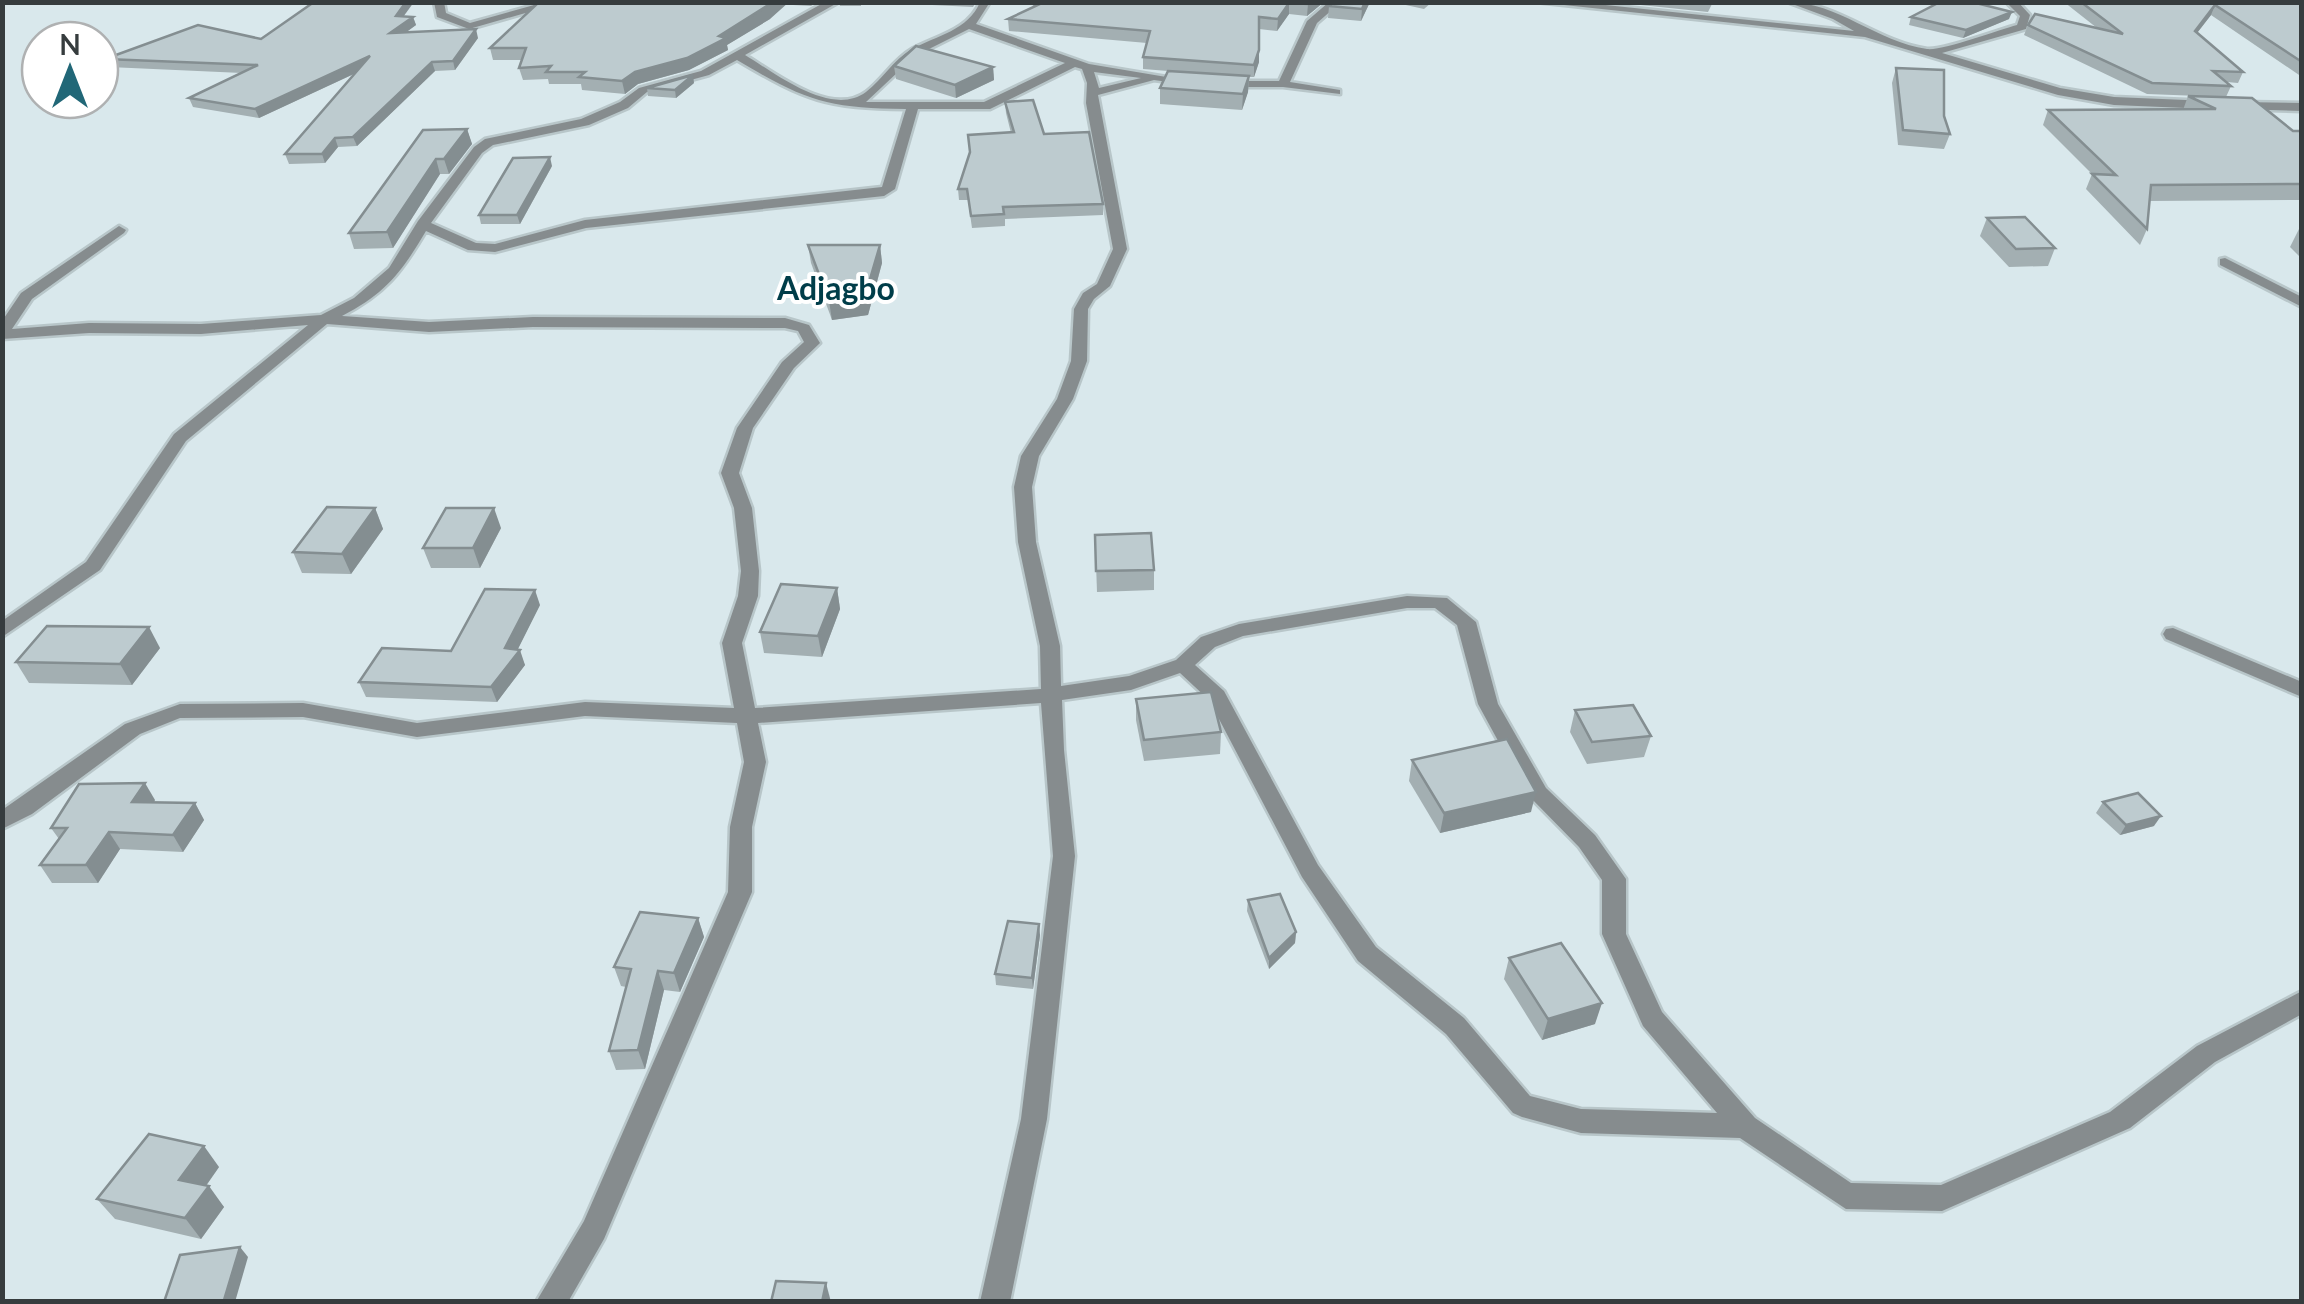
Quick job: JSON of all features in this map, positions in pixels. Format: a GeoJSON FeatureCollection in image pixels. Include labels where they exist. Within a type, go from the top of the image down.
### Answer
{"type":"FeatureCollection","features":[{"type":"Feature","properties":{"kind":"street"},"geometry":{"type":"LineString","coordinates":[[439,2],[441,15],[469,26],[559,2]]}},
{"type":"Feature","properties":{"kind":"street"},"geometry":{"type":"LineString","coordinates":[[2,631],[93,566],[180,438],[324,319],[359,301],[395,271],[462,168],[489,142],[585,122],[624,105],[643,90],[705,73],[740,57],[834,2]]}},
{"type":"Feature","properties":{"kind":"street"},"geometry":{"type":"LineString","coordinates":[[847,104],[867,98],[907,56],[979,17],[984,2]]}},
{"type":"Feature","properties":{"kind":"street"},"geometry":{"type":"LineString","coordinates":[[1283,84],[1312,21],[1336,2]]}},
{"type":"Feature","properties":{"kind":"street"},"geometry":{"type":"LineString","coordinates":[[1541,2],[1869,35],[2043,87],[2114,101],[2302,108]]}},
{"type":"Feature","properties":{"kind":"street"},"geometry":{"type":"LineString","coordinates":[[1792,2],[1837,17],[1869,35]]}},
{"type":"Feature","properties":{"kind":"street"},"geometry":{"type":"LineString","coordinates":[[1935,52],[2022,27],[2025,15],[2012,2]]}},
{"type":"Feature","properties":{"kind":"street"},"geometry":{"type":"LineString","coordinates":[[966,24],[1080,65],[1155,78],[1223,85],[1283,84],[1336,92]]}},
{"type":"Feature","properties":{"kind":"street"},"geometry":{"type":"LineString","coordinates":[[740,57],[802,94],[847,104],[912,109],[986,106],[1080,65]]}},
{"type":"Feature","properties":{"kind":"street"},"geometry":{"type":"LineString","coordinates":[[995,1302],[1034,1120],[1064,856],[1050,646],[1027,542],[1023,487],[1030,456],[1065,399],[1079,361],[1081,308],[1088,296],[1103,286],[1120,248],[1094,93],[1080,65]]}},
{"type":"Feature","properties":{"kind":"street"},"geometry":{"type":"LineString","coordinates":[[1094,93],[1155,78]]}},
{"type":"Feature","properties":{"kind":"street"},"geometry":{"type":"LineString","coordinates":[[423,224],[474,246],[495,248],[585,224],[879,193],[888,188],[912,109]]}},
{"type":"Feature","properties":{"kind":"street"},"geometry":{"type":"LineString","coordinates":[[2,334],[26,296],[119,230]]}},
{"type":"Feature","properties":{"kind":"street"},"geometry":{"type":"LineString","coordinates":[[2225,262],[2302,303]]}},
{"type":"Feature","properties":{"kind":"street"},"geometry":{"type":"LineString","coordinates":[[2,334],[89,328],[201,329],[324,319],[429,327],[623,321],[785,323],[804,328],[812,343],[788,365],[745,428],[730,473],[743,508],[750,570],[748,596],[732,643],[738,690],[750,716],[755,762],[741,827],[740,892],[594,1230],[551,1302]]}},
{"type":"Feature","properties":{"kind":"street"},"geometry":{"type":"LineString","coordinates":[[2,821],[33,806],[128,733],[161,714],[180,711],[303,710],[416,730],[584,710],[750,716],[1051,694],[1131,683],[1183,664],[1208,642],[1239,630],[1407,602],[1440,602],[1466,622],[1488,704],[1538,794],[1588,841],[1614,879],[1614,934],[1652,1018],[1744,1126],[1846,1196],[1942,1198],[2120,1120],[2206,1054],[2302,1002]]}},
{"type":"Feature","properties":{"kind":"street"},"geometry":{"type":"LineString","coordinates":[[2173,634],[2302,690]]}},
{"type":"Feature","properties":{"kind":"street"},"geometry":{"type":"LineString","coordinates":[[1183,664],[1218,696],[1310,871],[1367,954],[1455,1026],[1522,1105],[1581,1121],[1744,1126]]}},
{"type":"Feature","properties":{"kind":"building"},"geometry":{"type":"Polygon","coordinates":[[[314,2],[406,2],[396,16],[413,17],[390,33],[476,29],[453,61],[432,62],[353,137],[335,138],[322,154],[285,154],[370,56],[255,109],[189,98],[258,65],[120,60],[120,54],[198,25],[261,39],[314,2]]]}},
{"type":"Feature","properties":{"kind":"building"},"geometry":{"type":"Polygon","coordinates":[[[539,2],[773,2],[719,36],[726,38],[687,58],[635,72],[622,81],[579,77],[585,72],[546,72],[551,66],[519,68],[526,48],[490,48],[539,2]]]}},
{"type":"Feature","properties":{"kind":"building"},"geometry":{"type":"Polygon","coordinates":[[[1044,2],[1310,2],[1289,3],[1278,19],[1259,17],[1259,50],[1254,65],[1143,57],[1150,31],[1008,19],[1044,2]]]}},
{"type":"Feature","properties":{"kind":"building"},"geometry":{"type":"Polygon","coordinates":[[[1334,2],[1365,2],[1362,9],[1329,6],[1334,2]]]}},
{"type":"Feature","properties":{"kind":"building"},"geometry":{"type":"Polygon","coordinates":[[[1940,2],[1972,2],[2012,12],[1966,30],[1911,17],[1940,2]]]}},
{"type":"Feature","properties":{"kind":"building"},"geometry":{"type":"Polygon","coordinates":[[[2081,2],[2302,2],[2302,62],[2215,5],[2195,31],[2243,72],[2213,71],[2231,86],[2152,83],[2028,25],[2035,14],[2123,34],[2081,2]]]}},
{"type":"Feature","properties":{"kind":"building"},"geometry":{"type":"Polygon","coordinates":[[[916,46],[993,67],[955,85],[894,66],[916,46]]]}},
{"type":"Feature","properties":{"kind":"building"},"geometry":{"type":"Polygon","coordinates":[[[1896,68],[1944,70],[1944,116],[1950,134],[1903,130],[1896,68]]]}},
{"type":"Feature","properties":{"kind":"building"},"geometry":{"type":"Polygon","coordinates":[[[1168,71],[1249,76],[1243,94],[1160,88],[1168,71]]]}},
{"type":"Feature","properties":{"kind":"building"},"geometry":{"type":"Polygon","coordinates":[[[693,75],[675,90],[647,88],[693,75]]]}},
{"type":"Feature","properties":{"kind":"building"},"geometry":{"type":"Polygon","coordinates":[[[2188,96],[2252,98],[2293,131],[2302,131],[2302,184],[2151,185],[2147,229],[2092,174],[2116,175],[2048,110],[2216,109],[2188,96]]]}},
{"type":"Feature","properties":{"kind":"building"},"geometry":{"type":"Polygon","coordinates":[[[1033,100],[1044,134],[1089,132],[1103,204],[1003,207],[1004,214],[971,216],[967,189],[958,189],[970,152],[968,135],[1014,132],[1005,102],[1033,100]]]}},
{"type":"Feature","properties":{"kind":"building"},"geometry":{"type":"Polygon","coordinates":[[[467,129],[444,159],[436,159],[387,232],[349,233],[423,130],[467,129]]]}},
{"type":"Feature","properties":{"kind":"building"},"geometry":{"type":"Polygon","coordinates":[[[550,157],[517,215],[479,215],[513,158],[550,157]]]}},
{"type":"Feature","properties":{"kind":"building"},"geometry":{"type":"Polygon","coordinates":[[[2025,217],[2055,248],[2016,249],[1987,218],[2025,217]]]}},
{"type":"Feature","properties":{"kind":"building"},"geometry":{"type":"Polygon","coordinates":[[[808,245],[880,245],[865,296],[829,301],[808,245]]]}},
{"type":"Feature","properties":{"kind":"building"},"geometry":{"type":"Polygon","coordinates":[[[327,507],[375,508],[342,554],[293,552],[327,507]]]}},
{"type":"Feature","properties":{"kind":"building"},"geometry":{"type":"Polygon","coordinates":[[[446,508],[494,508],[473,548],[423,548],[446,508]]]}},
{"type":"Feature","properties":{"kind":"building"},"geometry":{"type":"Polygon","coordinates":[[[1151,533],[1154,570],[1096,571],[1095,535],[1151,533]]]}},
{"type":"Feature","properties":{"kind":"building"},"geometry":{"type":"Polygon","coordinates":[[[781,584],[837,588],[818,636],[760,632],[781,584]]]}},
{"type":"Feature","properties":{"kind":"building"},"geometry":{"type":"Polygon","coordinates":[[[485,589],[535,590],[505,648],[520,650],[491,687],[359,682],[382,648],[451,651],[485,589]]]}},
{"type":"Feature","properties":{"kind":"building"},"geometry":{"type":"Polygon","coordinates":[[[47,626],[149,627],[120,664],[16,662],[47,626]]]}},
{"type":"Feature","properties":{"kind":"building"},"geometry":{"type":"Polygon","coordinates":[[[1211,692],[1221,732],[1144,740],[1136,699],[1211,692]]]}},
{"type":"Feature","properties":{"kind":"building"},"geometry":{"type":"Polygon","coordinates":[[[1633,705],[1651,736],[1592,742],[1575,710],[1633,705]]]}},
{"type":"Feature","properties":{"kind":"building"},"geometry":{"type":"Polygon","coordinates":[[[1507,739],[1536,792],[1444,813],[1412,760],[1507,739]]]}},
{"type":"Feature","properties":{"kind":"building"},"geometry":{"type":"Polygon","coordinates":[[[145,783],[132,802],[195,803],[173,835],[109,832],[86,865],[40,865],[67,828],[51,828],[79,784],[145,783]]]}},
{"type":"Feature","properties":{"kind":"building"},"geometry":{"type":"Polygon","coordinates":[[[2138,793],[2161,816],[2126,825],[2103,802],[2138,793]]]}},
{"type":"Feature","properties":{"kind":"building"},"geometry":{"type":"Polygon","coordinates":[[[1280,894],[1296,932],[1269,958],[1248,900],[1280,894]]]}},
{"type":"Feature","properties":{"kind":"building"},"geometry":{"type":"Polygon","coordinates":[[[640,912],[698,918],[674,973],[658,971],[638,1050],[609,1051],[631,969],[614,967],[640,912]]]}},
{"type":"Feature","properties":{"kind":"building"},"geometry":{"type":"Polygon","coordinates":[[[1008,921],[1039,924],[1032,978],[995,974],[1008,921]]]}},
{"type":"Feature","properties":{"kind":"building"},"geometry":{"type":"Polygon","coordinates":[[[1561,943],[1602,1003],[1548,1019],[1509,958],[1561,943]]]}},
{"type":"Feature","properties":{"kind":"building"},"geometry":{"type":"Polygon","coordinates":[[[149,1134],[204,1146],[179,1180],[209,1186],[185,1218],[97,1199],[149,1134]]]}},
{"type":"Feature","properties":{"kind":"building"},"geometry":{"type":"Polygon","coordinates":[[[240,1247],[224,1300],[164,1302],[180,1255],[240,1247]]]}},
{"type":"Feature","properties":{"kind":"building"},"geometry":{"type":"Polygon","coordinates":[[[776,1281],[826,1283],[822,1302],[771,1302],[776,1281]]]}},
{"type":"Feature","properties":{"kind":"district","name":"Adjagbo"},"geometry":{"type":"Point","coordinates":[836,289]}}]}
